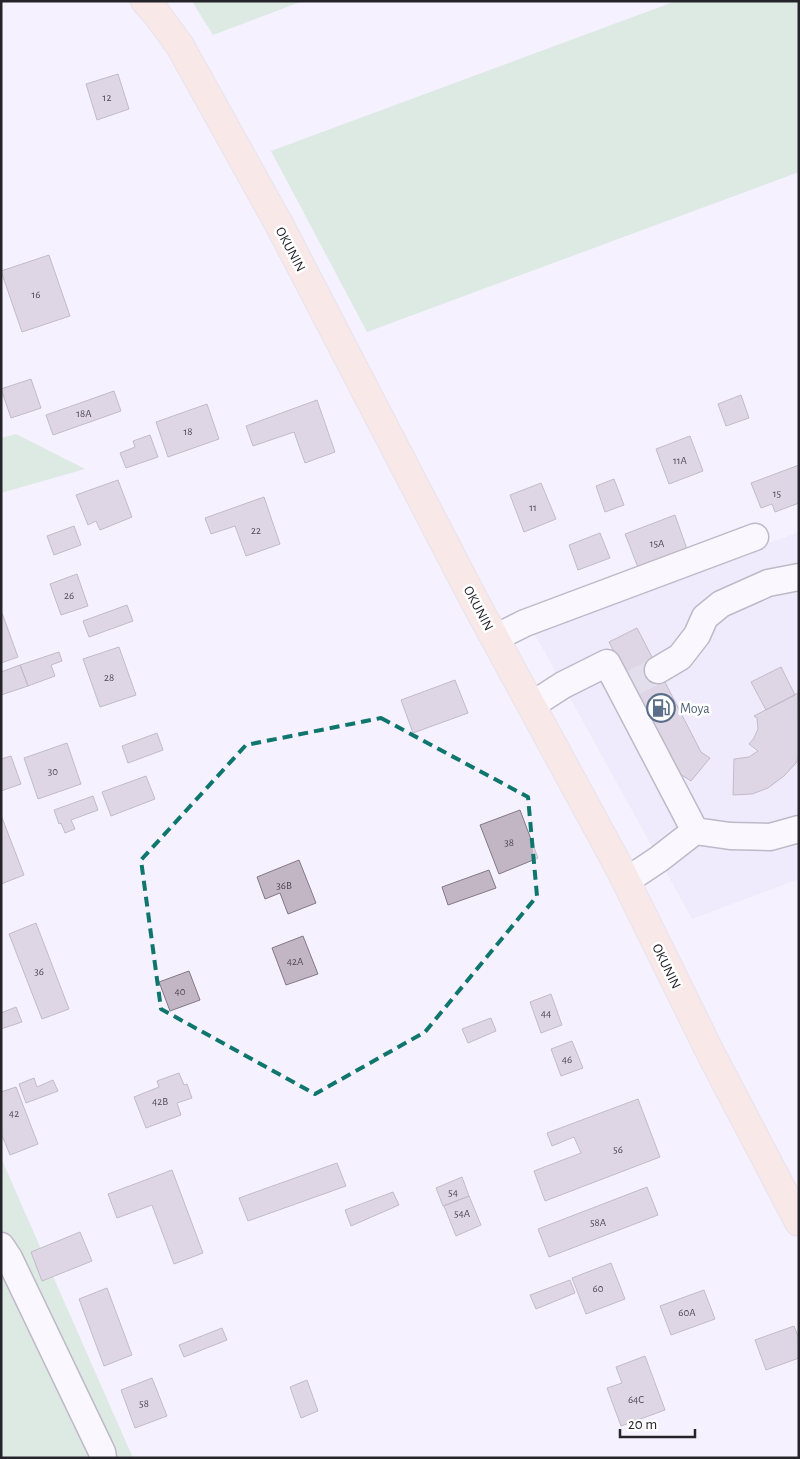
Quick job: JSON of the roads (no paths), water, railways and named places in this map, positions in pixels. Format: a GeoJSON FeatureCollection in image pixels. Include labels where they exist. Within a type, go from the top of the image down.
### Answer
{"type":"FeatureCollection","features":[{"type":"Feature","properties":{"kind":"main road","name":"OKUNIN"},"geometry":{"type":"LineString","coordinates":[[145,1],[180,46],[280,226],[495,638],[626,880],[711,1054],[799,1222]]}},
{"type":"Feature","properties":{"kind":"street"},"geometry":{"type":"LineString","coordinates":[[495,638],[525,623],[756,537]]}},
{"type":"Feature","properties":{"kind":"street"},"geometry":{"type":"LineString","coordinates":[[658,670],[680,657],[697,635],[705,617],[721,604],[768,583],[799,577]]}},
{"type":"Feature","properties":{"kind":"street"},"geometry":{"type":"LineString","coordinates":[[532,704],[563,685],[608,663],[626,686],[695,831]]}},
{"type":"Feature","properties":{"kind":"street"},"geometry":{"type":"LineString","coordinates":[[626,880],[660,859],[695,831],[730,836],[770,837],[799,830]]}},
{"type":"Feature","properties":{"kind":"street"},"geometry":{"type":"LineString","coordinates":[[1,1246],[9,1258],[102,1452],[103,1458]]}},
{"type":"Feature","properties":{"kind":"tunnel"},"geometry":{"type":"LineString","coordinates":[[631,684],[658,670]]}},
{"type":"Feature","properties":{"kind":"place","name":"Moya"},"geometry":{"type":"Point","coordinates":[661,708]}}]}
